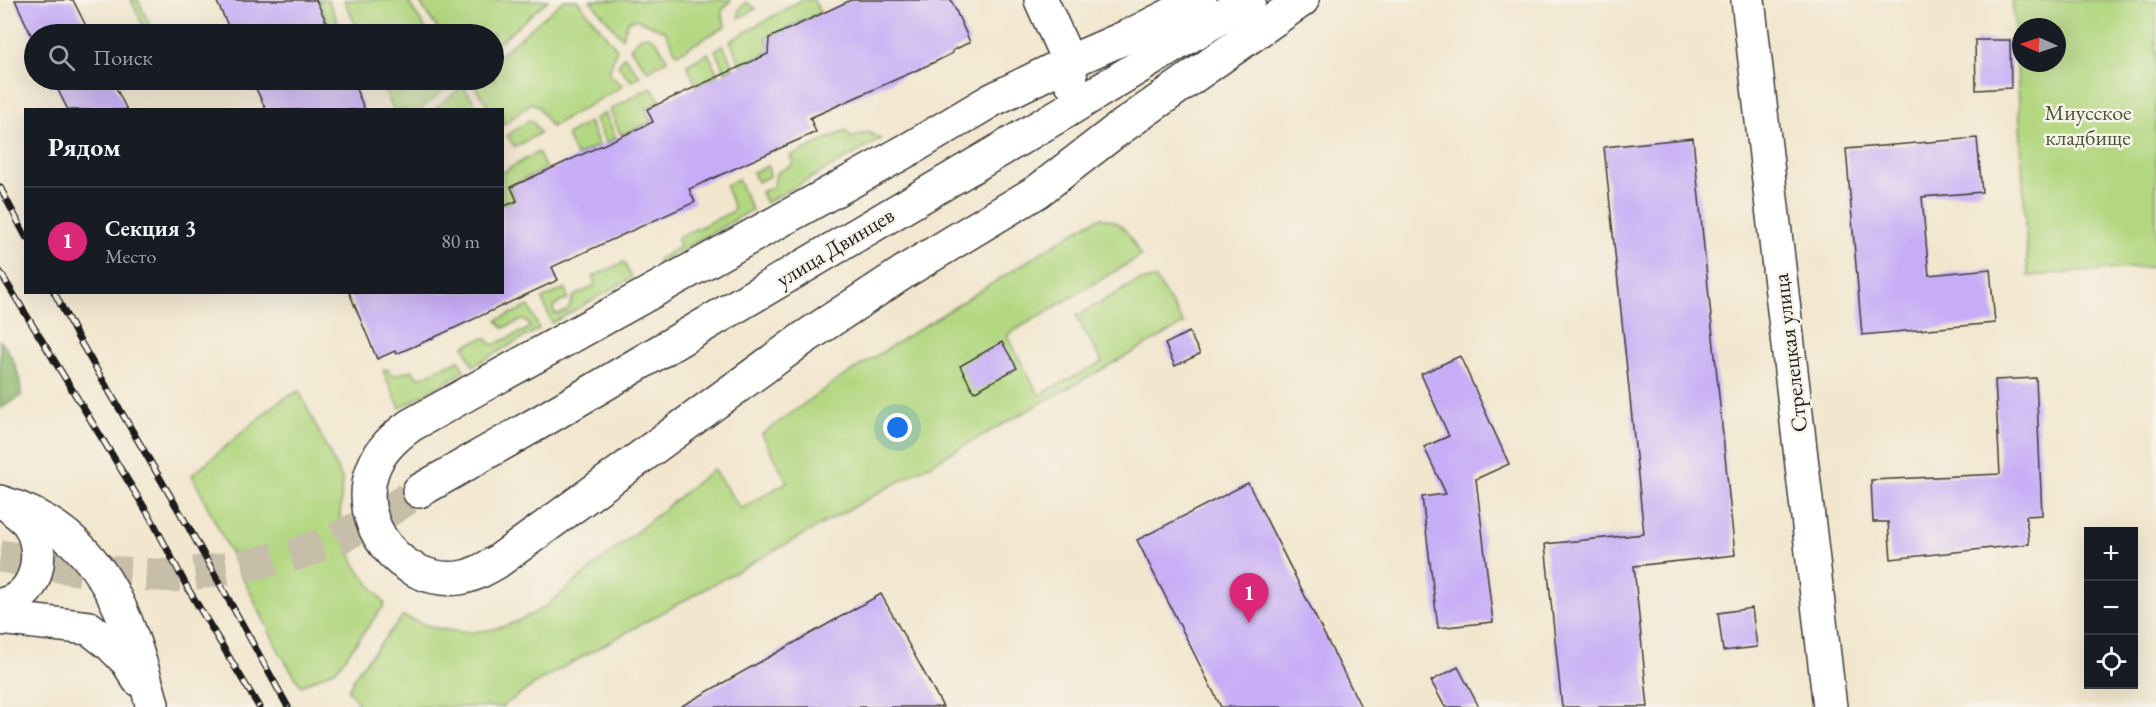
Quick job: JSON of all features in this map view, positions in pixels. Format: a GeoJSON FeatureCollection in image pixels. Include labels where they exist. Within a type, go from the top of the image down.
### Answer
{"type":"FeatureCollection","features":[{"type":"Feature","properties":{"kind":"street"},"geometry":{"type":"LineString","coordinates":[[1041,0],[1069,62],[1072,94],[1068,110]]}},
{"type":"Feature","properties":{"kind":"street"},"geometry":{"type":"LineString","coordinates":[[1200,0],[992,100],[913,147],[411,425],[394,437],[381,452],[372,471],[368,491],[369,512],[376,531],[387,549],[402,562],[420,572],[439,577],[460,578],[480,572],[497,562],[804,339],[907,270],[1038,191],[1113,133],[1302,0]]}},
{"type":"Feature","properties":{"kind":"street","name":"улица Двинцев"},"geometry":{"type":"LineString","coordinates":[[420,491],[548,418],[1249,0]]}},
{"type":"Feature","properties":{"kind":"street","name":"Стрелецкая улица"},"geometry":{"type":"LineString","coordinates":[[1748,0],[1830,707]]}},
{"type":"Feature","properties":{"kind":"street"},"geometry":{"type":"LineString","coordinates":[[0,605],[6,604],[23,593],[35,576],[39,558],[36,539],[28,522],[4,503]]}},
{"type":"Feature","properties":{"kind":"street"},"geometry":{"type":"LineString","coordinates":[[4,503],[36,515],[60,529],[85,552],[109,584],[138,650],[153,706]]}},
{"type":"Feature","properties":{"kind":"street"},"geometry":{"type":"LineString","coordinates":[[0,618],[89,628],[127,661],[153,706]]}},
{"type":"Feature","properties":{"kind":"green space"},"geometry":{"type":"Polygon","coordinates":[[[131,0],[138,0],[149,24],[142,24],[131,0]]]}},
{"type":"Feature","properties":{"kind":"green space"},"geometry":{"type":"Polygon","coordinates":[[[318,0],[328,0],[339,24],[329,24],[318,0]]]}},
{"type":"Feature","properties":{"kind":"green space"},"geometry":{"type":"Polygon","coordinates":[[[344,0],[407,0],[423,24],[355,24],[344,0]]]}},
{"type":"Feature","properties":{"kind":"green space"},"geometry":{"type":"Polygon","coordinates":[[[418,0],[548,0],[504,38],[504,24],[434,24],[418,0]]]}},
{"type":"Feature","properties":{"kind":"green space"},"geometry":{"type":"Polygon","coordinates":[[[564,0],[577,0],[617,49],[609,72],[623,86],[551,127],[538,106],[532,103],[504,124],[504,108],[489,108],[477,90],[504,90],[504,51],[564,0]]]}},
{"type":"Feature","properties":{"kind":"green space"},"geometry":{"type":"Polygon","coordinates":[[[590,0],[731,0],[721,12],[726,26],[677,54],[665,31],[636,19],[628,21],[622,38],[590,0]]]}},
{"type":"Feature","properties":{"kind":"green space"},"geometry":{"type":"Polygon","coordinates":[[[801,0],[814,0],[820,13],[766,38],[771,51],[741,65],[730,41],[801,0]]]}},
{"type":"Feature","properties":{"kind":"green space","name":"Миусское кладбище"},"geometry":{"type":"Polygon","coordinates":[[[2012,0],[2156,0],[2156,266],[2028,276],[2017,72],[2066,72],[2066,18],[2014,18],[2012,0]]]}},
{"type":"Feature","properties":{"kind":"green space"},"geometry":{"type":"Polygon","coordinates":[[[746,2],[756,9],[739,18],[739,10],[746,2]]]}},
{"type":"Feature","properties":{"kind":"green space"},"geometry":{"type":"Polygon","coordinates":[[[642,36],[655,40],[667,60],[648,71],[630,48],[642,36]]]}},
{"type":"Feature","properties":{"kind":"green space"},"geometry":{"type":"Polygon","coordinates":[[[723,45],[734,68],[725,72],[715,50],[723,45]]]}},
{"type":"Feature","properties":{"kind":"green space"},"geometry":{"type":"Polygon","coordinates":[[[708,53],[718,75],[696,85],[687,65],[708,53]]]}},
{"type":"Feature","properties":{"kind":"green space"},"geometry":{"type":"Polygon","coordinates":[[[624,56],[640,76],[631,81],[618,66],[624,56]]]}},
{"type":"Feature","properties":{"kind":"green space"},"geometry":{"type":"Polygon","coordinates":[[[650,87],[661,101],[645,109],[651,122],[621,135],[610,110],[650,87]]]}},
{"type":"Feature","properties":{"kind":"green space"},"geometry":{"type":"Polygon","coordinates":[[[384,90],[443,90],[422,108],[393,108],[384,90]]]}},
{"type":"Feature","properties":{"kind":"green space"},"geometry":{"type":"Polygon","coordinates":[[[458,90],[466,90],[478,108],[436,108],[458,90]]]}},
{"type":"Feature","properties":{"kind":"green space"},"geometry":{"type":"Polygon","coordinates":[[[605,113],[616,138],[606,143],[595,119],[605,113]]]}},
{"type":"Feature","properties":{"kind":"green space"},"geometry":{"type":"Polygon","coordinates":[[[529,120],[540,133],[515,147],[507,136],[529,120]]]}},
{"type":"Feature","properties":{"kind":"green space"},"geometry":{"type":"Polygon","coordinates":[[[589,122],[599,145],[576,156],[567,135],[589,122]]]}},
{"type":"Feature","properties":{"kind":"green space"},"geometry":{"type":"Polygon","coordinates":[[[846,131],[851,138],[868,132],[881,139],[766,203],[761,192],[774,186],[776,173],[791,166],[793,161],[790,156],[846,131]]]}},
{"type":"Feature","properties":{"kind":"green space"},"geometry":{"type":"Polygon","coordinates":[[[538,152],[546,169],[509,186],[515,200],[504,205],[504,171],[538,152]]]}},
{"type":"Feature","properties":{"kind":"green space"},"geometry":{"type":"Polygon","coordinates":[[[768,166],[770,176],[757,182],[753,172],[768,166]]]}},
{"type":"Feature","properties":{"kind":"green space"},"geometry":{"type":"Polygon","coordinates":[[[738,179],[752,210],[657,264],[659,259],[679,247],[677,238],[732,212],[734,208],[726,187],[738,179]]]}},
{"type":"Feature","properties":{"kind":"green space"},"geometry":{"type":"Polygon","coordinates":[[[1100,218],[1108,219],[1121,226],[1141,256],[1007,335],[1039,395],[1102,362],[1076,316],[1140,280],[1156,279],[1184,324],[546,677],[501,707],[361,707],[348,690],[358,671],[403,616],[440,629],[476,632],[510,624],[528,616],[546,606],[713,469],[741,509],[787,482],[762,434],[839,379],[1100,218]]]}},
{"type":"Feature","properties":{"kind":"green space"},"geometry":{"type":"Polygon","coordinates":[[[624,262],[632,278],[552,323],[542,299],[565,288],[568,299],[553,308],[554,313],[559,314],[568,310],[574,296],[594,286],[595,282],[592,277],[624,262]]]}},
{"type":"Feature","properties":{"kind":"green space"},"geometry":{"type":"Polygon","coordinates":[[[529,306],[539,329],[473,366],[464,346],[483,338],[495,344],[526,330],[530,326],[526,321],[522,320],[503,328],[497,320],[529,306]]]}},
{"type":"Feature","properties":{"kind":"green space"},"geometry":{"type":"Polygon","coordinates":[[[0,340],[15,366],[20,381],[21,396],[0,409],[0,340]]]}},
{"type":"Feature","properties":{"kind":"green space"},"geometry":{"type":"Polygon","coordinates":[[[459,360],[464,372],[400,408],[383,371],[387,369],[393,376],[412,370],[416,376],[422,377],[459,360]]]}},
{"type":"Feature","properties":{"kind":"green space"},"geometry":{"type":"Polygon","coordinates":[[[299,391],[342,479],[340,517],[355,565],[385,604],[337,669],[301,686],[280,653],[192,475],[278,402],[299,391]]]}},
{"type":"Feature","properties":{"kind":"building"},"geometry":{"type":"Polygon","coordinates":[[[15,0],[73,0],[85,24],[26,24],[15,0]]]}},
{"type":"Feature","properties":{"kind":"building"},"geometry":{"type":"Polygon","coordinates":[[[216,0],[316,0],[327,24],[227,24],[216,0]]]}},
{"type":"Feature","properties":{"kind":"building"},"geometry":{"type":"Polygon","coordinates":[[[851,0],[951,0],[970,42],[937,61],[810,118],[816,132],[689,189],[695,202],[552,267],[558,280],[433,338],[396,354],[395,351],[377,359],[350,294],[504,294],[504,206],[517,201],[511,187],[653,122],[647,109],[768,54],[769,38],[851,0]]]}},
{"type":"Feature","properties":{"kind":"building"},"geometry":{"type":"Polygon","coordinates":[[[1975,40],[2010,40],[2011,88],[1976,90],[1975,40]]]}},
{"type":"Feature","properties":{"kind":"building"},"geometry":{"type":"Polygon","coordinates":[[[58,90],[117,90],[126,108],[67,108],[58,90]]]}},
{"type":"Feature","properties":{"kind":"building"},"geometry":{"type":"Polygon","coordinates":[[[257,90],[356,90],[364,108],[265,108],[257,90]]]}},
{"type":"Feature","properties":{"kind":"building"},"geometry":{"type":"Polygon","coordinates":[[[1693,138],[1735,555],[1634,566],[1648,707],[1562,707],[1545,544],[1644,534],[1604,147],[1693,138]]]}},
{"type":"Feature","properties":{"kind":"building"},"geometry":{"type":"Polygon","coordinates":[[[1977,138],[1982,192],[1922,197],[1929,275],[1990,269],[1995,323],[1862,335],[1846,149],[1977,138]]]}},
{"type":"Feature","properties":{"kind":"building"},"geometry":{"type":"Polygon","coordinates":[[[1189,332],[1200,354],[1175,366],[1165,344],[1189,332]]]}},
{"type":"Feature","properties":{"kind":"building"},"geometry":{"type":"Polygon","coordinates":[[[1002,342],[1017,368],[974,392],[960,366],[1002,342]]]}},
{"type":"Feature","properties":{"kind":"building"},"geometry":{"type":"Polygon","coordinates":[[[1460,356],[1509,464],[1476,479],[1493,622],[1438,628],[1422,497],[1446,494],[1424,447],[1449,436],[1421,374],[1460,356]]]}},
{"type":"Feature","properties":{"kind":"building"},"geometry":{"type":"Polygon","coordinates":[[[2036,378],[2042,515],[2026,516],[2029,544],[1891,559],[1888,522],[1873,522],[1871,480],[2000,474],[1995,380],[2036,378]]]}},
{"type":"Feature","properties":{"kind":"building"},"geometry":{"type":"Polygon","coordinates":[[[1248,483],[1361,707],[1221,707],[1137,540],[1248,483]]]}},
{"type":"Feature","properties":{"kind":"building"},"geometry":{"type":"Polygon","coordinates":[[[881,594],[943,707],[680,707],[881,594]]]}},
{"type":"Feature","properties":{"kind":"building"},"geometry":{"type":"Polygon","coordinates":[[[1752,608],[1757,647],[1723,651],[1718,613],[1752,608]]]}},
{"type":"Feature","properties":{"kind":"building"},"geometry":{"type":"Polygon","coordinates":[[[1458,667],[1479,707],[1445,707],[1431,681],[1458,667]]]}},
{"type":"Feature","properties":{"kind":"tunnel"},"geometry":{"type":"LineString","coordinates":[[0,556],[88,571],[173,576],[239,567],[297,554],[335,540],[382,515],[419,491]]}},
{"type":"Feature","properties":{"kind":"railway"},"geometry":{"type":"LineString","coordinates":[[0,187],[24,233]]}},
{"type":"Feature","properties":{"kind":"railway"},"geometry":{"type":"LineString","coordinates":[[0,272],[152,520],[187,587],[259,707]]}},
{"type":"Feature","properties":{"kind":"railway"},"geometry":{"type":"LineString","coordinates":[[55,294],[288,707]]}},
{"type":"Feature","properties":{"kind":"place","name":"Секция 3"},"geometry":{"type":"Point","coordinates":[1249,623]}}]}
